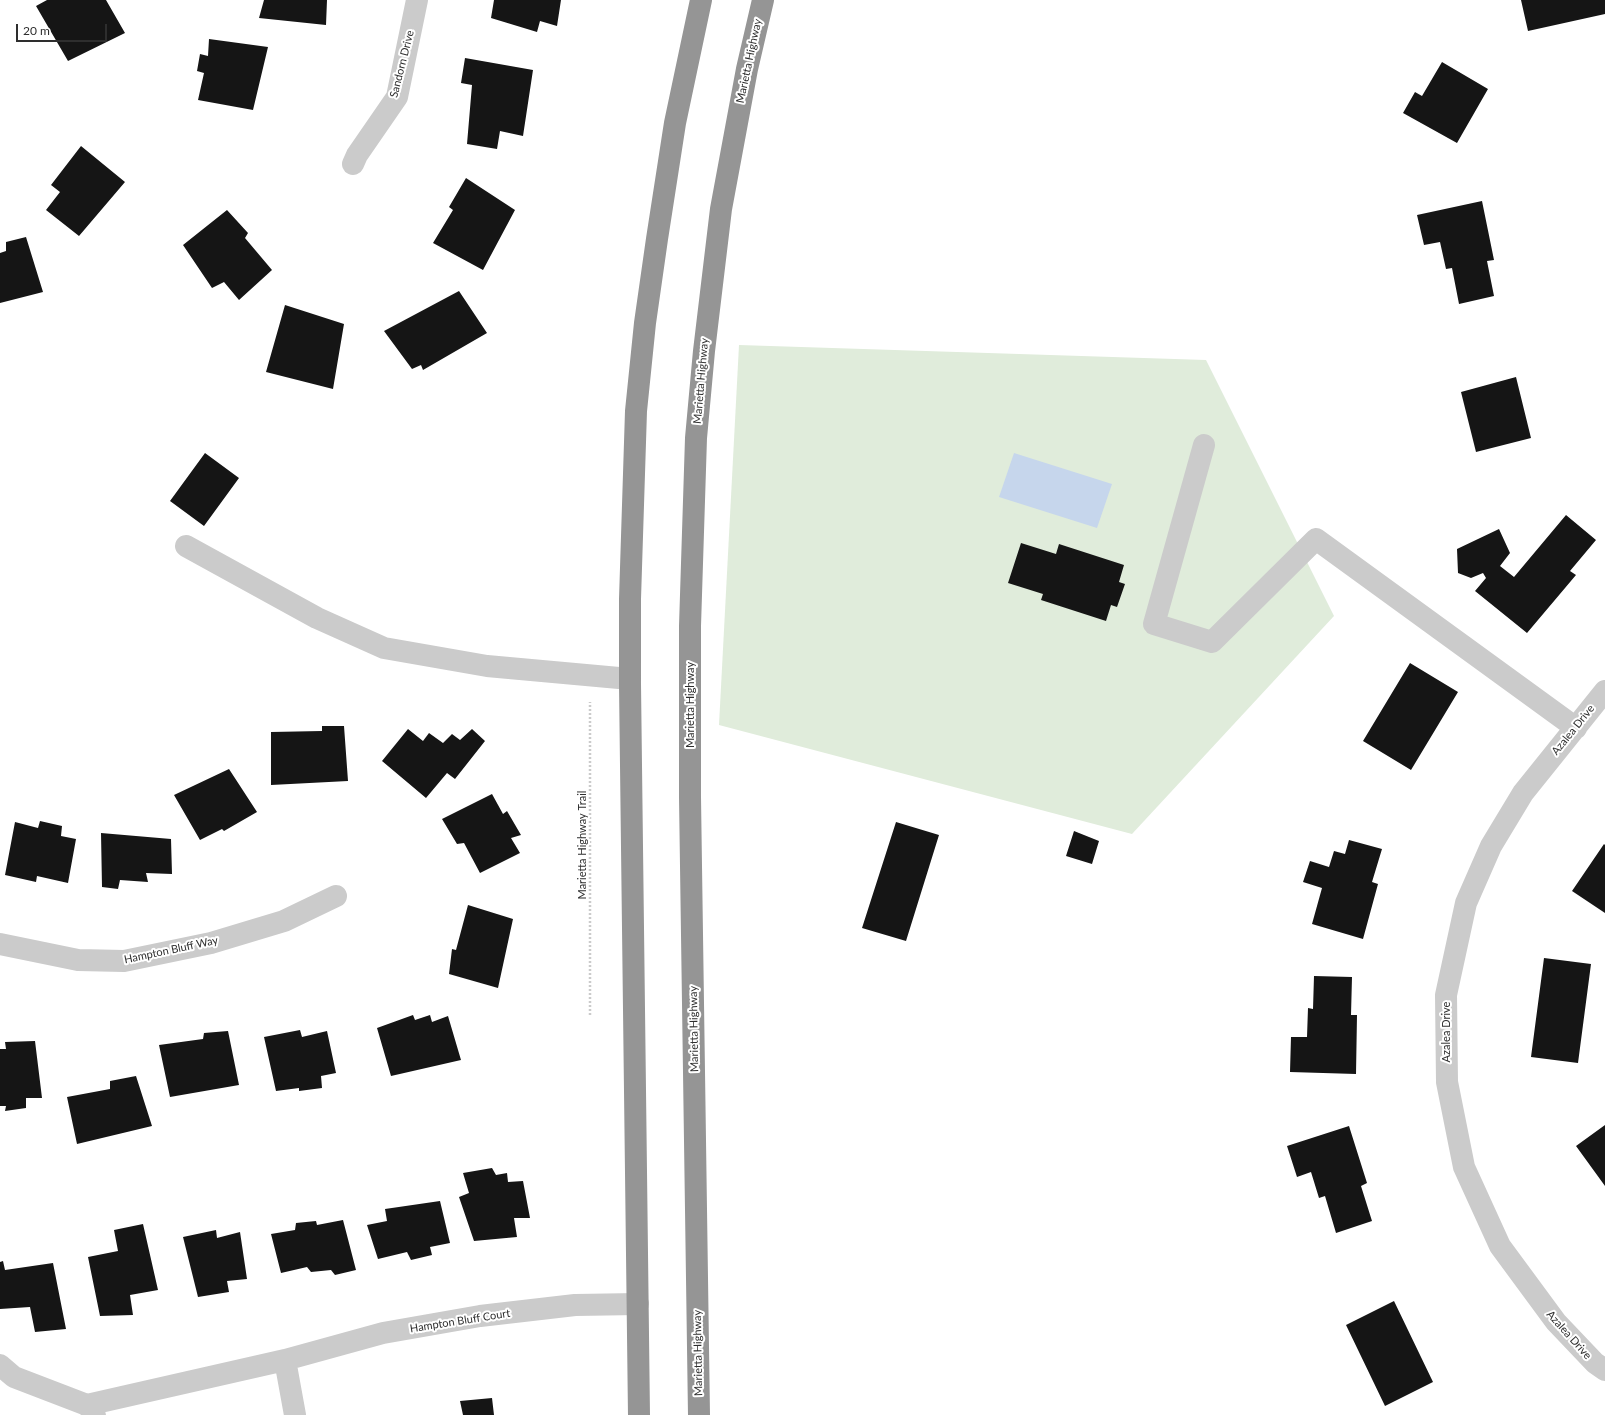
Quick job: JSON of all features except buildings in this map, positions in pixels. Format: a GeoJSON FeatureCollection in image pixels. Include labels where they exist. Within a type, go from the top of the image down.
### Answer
{"type":"FeatureCollection","features":[{"type":"Feature","properties":{"kind":"highway"},"geometry":{"type":"LineString","coordinates":[[639,1415],[633,1031],[630,679],[630,599],[636,411],[645,323],[676,123],[702,0]]}},
{"type":"Feature","properties":{"kind":"highway","name":"Marietta Highway"},"geometry":{"type":"LineString","coordinates":[[699,1415],[690,797],[690,649],[696,438],[704,351],[721,209],[744,84],[763,0]]}},
{"type":"Feature","properties":{"kind":"street","name":"Sandorn Drive"},"geometry":{"type":"LineString","coordinates":[[353,164],[357,155],[396,97],[417,0]]}},
{"type":"Feature","properties":{"kind":"street"},"geometry":{"type":"LineString","coordinates":[[1204,445],[1154,624],[1212,642],[1316,539],[1576,728]]}},
{"type":"Feature","properties":{"kind":"street"},"geometry":{"type":"LineString","coordinates":[[186,546],[317,618],[384,648],[487,666],[630,679]]}},
{"type":"Feature","properties":{"kind":"street","name":"Azalea Drive"},"geometry":{"type":"LineString","coordinates":[[1605,691],[1523,793],[1490,846],[1466,903],[1446,995],[1447,1082],[1464,1167],[1500,1246],[1556,1322],[1596,1363],[1605,1370]]}},
{"type":"Feature","properties":{"kind":"street","name":"Hampton Bluff Way"},"geometry":{"type":"LineString","coordinates":[[0,944],[78,960],[124,961],[211,943],[284,921],[336,896]]}},
{"type":"Feature","properties":{"kind":"street","name":"Hampton Bluff Court"},"geometry":{"type":"LineString","coordinates":[[0,1365],[14,1377],[91,1410],[383,1333],[480,1316],[575,1305],[638,1304]]}},
{"type":"Feature","properties":{"kind":"street"},"geometry":{"type":"LineString","coordinates":[[285,1360],[295,1415]]}},
{"type":"Feature","properties":{"kind":"path","name":"Marietta Highway Trail"},"geometry":{"type":"LineString","coordinates":[[590,675],[590,1015]]}},
{"type":"Feature","properties":{"kind":"green space"},"geometry":{"type":"Polygon","coordinates":[[[739,345],[1206,360],[1334,616],[1132,834],[719,725],[739,345]]]}},
{"type":"Feature","properties":{"kind":"water"},"geometry":{"type":"Polygon","coordinates":[[[1014,453],[1112,484],[1097,528],[999,497],[1014,453]]]}}]}
